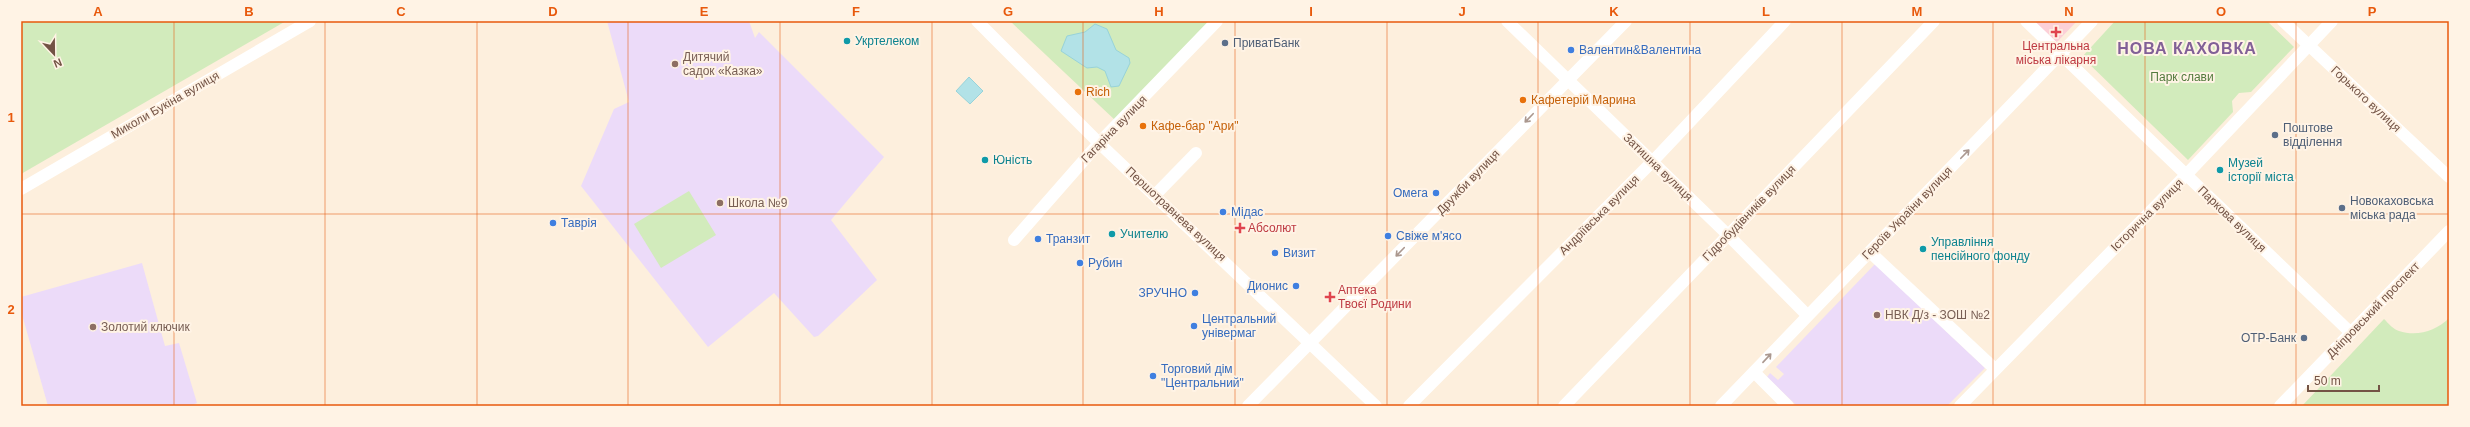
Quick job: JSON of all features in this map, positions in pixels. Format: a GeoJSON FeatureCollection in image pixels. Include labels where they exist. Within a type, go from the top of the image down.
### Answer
{"type":"FeatureCollection","features":[{"type":"Feature","properties":{"kind":"street","name":"Миколи Букіна вулиця"},"geometry":{"type":"LineString","coordinates":[[21,189],[310,21]]}},
{"type":"Feature","properties":{"kind":"street","name":"Гагаріна вулиця"},"geometry":{"type":"LineString","coordinates":[[1014,240],[1099,142],[1217,21]]}},
{"type":"Feature","properties":{"kind":"street","name":"Затишна вулиця"},"geometry":{"type":"LineString","coordinates":[[1507,21],[1728,234],[1807,315]]}},
{"type":"Feature","properties":{"kind":"street","name":"Дружби вулиця"},"geometry":{"type":"LineString","coordinates":[[1248,406],[1626,21]]}},
{"type":"Feature","properties":{"kind":"street","name":"Андріївська вулиця"},"geometry":{"type":"LineString","coordinates":[[1410,406],[1653,161],[1785,21]]}},
{"type":"Feature","properties":{"kind":"street","name":"Гідробудівників вулиця"},"geometry":{"type":"LineString","coordinates":[[1564,406],[1934,21]]}},
{"type":"Feature","properties":{"kind":"street","name":"Паркова вулиця"},"geometry":{"type":"LineString","coordinates":[[2026,21],[2351,333]]}},
{"type":"Feature","properties":{"kind":"street","name":"Героїв України вулиця"},"geometry":{"type":"LineString","coordinates":[[1721,406],[1807,315],[1870,252],[2092,21]]}},
{"type":"Feature","properties":{"kind":"street","name":"Горького вулиця"},"geometry":{"type":"LineString","coordinates":[[2283,21],[2449,177]]}},
{"type":"Feature","properties":{"kind":"street","name":"Історична вулиця"},"geometry":{"type":"LineString","coordinates":[[1960,406],[2186,175],[2332,21]]}},
{"type":"Feature","properties":{"kind":"street","name":"Першотравнева вулиця"},"geometry":{"type":"LineString","coordinates":[[981,22],[1099,142],[1156,194],[1376,406]]}},
{"type":"Feature","properties":{"kind":"street"},"geometry":{"type":"LineString","coordinates":[[1156,194],[1196,153]]}},
{"type":"Feature","properties":{"kind":"street","name":"Дніпровський проспект"},"geometry":{"type":"LineString","coordinates":[[2280,406],[2449,231]]}},
{"type":"Feature","properties":{"kind":"street"},"geometry":{"type":"LineString","coordinates":[[1870,252],[1995,369]]}},
{"type":"Feature","properties":{"kind":"street"},"geometry":{"type":"LineString","coordinates":[[1754,372],[1788,406]]}},
{"type":"Feature","properties":{"kind":"shaded area","name":"Школа №9"},"geometry":{"type":"Polygon","coordinates":[[[607,21],[749,21],[755,38],[759,32],[884,157],[831,220],[877,280],[818,336],[814,337],[774,293],[708,347],[581,186],[614,109],[629,102],[607,21]]]}},
{"type":"Feature","properties":{"kind":"shaded area","name":"Центральна міська лікарня"},"geometry":{"type":"Polygon","coordinates":[[[2033,21],[2077,21],[2056,43],[2033,21]]]}},
{"type":"Feature","properties":{"kind":"shaded area","name":"Золотий ключик"},"geometry":{"type":"Polygon","coordinates":[[[142,263],[165,346],[179,343],[197,403],[190,406],[48,406],[21,311],[21,297],[142,263]]]}},
{"type":"Feature","properties":{"kind":"shaded area","name":"НВК Д/з - ЗОШ №2"},"geometry":{"type":"Polygon","coordinates":[[[1875,264],[1985,368],[1947,406],[1797,406],[1767,377],[1770,373],[1778,380],[1784,374],[1776,367],[1875,264]]]}},
{"type":"Feature","properties":{"kind":"green space"},"geometry":{"type":"Polygon","coordinates":[[[21,21],[286,21],[21,174],[21,21]]]}},
{"type":"Feature","properties":{"kind":"green space"},"geometry":{"type":"Polygon","coordinates":[[[1010,21],[1212,21],[1116,121],[1010,21]]]}},
{"type":"Feature","properties":{"kind":"green space","name":"Парк слави"},"geometry":{"type":"Polygon","coordinates":[[[2115,21],[2267,21],[2294,47],[2251,92],[2239,93],[2232,101],[2233,112],[2188,160],[2082,57],[2115,21]]]}},
{"type":"Feature","properties":{"kind":"green space"},"geometry":{"type":"Polygon","coordinates":[[[689,191],[716,235],[661,268],[634,224],[689,191]]]}},
{"type":"Feature","properties":{"kind":"green space"},"geometry":{"type":"Polygon","coordinates":[[[2449,318],[2449,406],[2302,406],[2384,319],[2397,330],[2406,333],[2419,333],[2426,332],[2444,323],[2449,318]]]}},
{"type":"Feature","properties":{"kind":"water"},"geometry":{"type":"Polygon","coordinates":[[[1095,24],[1107,29],[1116,50],[1129,58],[1130,63],[1119,86],[1111,87],[1105,71],[1097,67],[1087,68],[1061,51],[1067,36],[1085,32],[1095,24]]]}},
{"type":"Feature","properties":{"kind":"water"},"geometry":{"type":"Polygon","coordinates":[[[969,77],[983,91],[970,104],[956,91],[969,77]]]}},
{"type":"Feature","properties":{"kind":"place","name":"Центральна міська лікарня"},"geometry":{"type":"Point","coordinates":[2056,32]}},
{"type":"Feature","properties":{"kind":"place","name":"Укртелеком"},"geometry":{"type":"Point","coordinates":[847,41]}},
{"type":"Feature","properties":{"kind":"place","name":"ПриватБанк"},"geometry":{"type":"Point","coordinates":[1225,43]}},
{"type":"Feature","properties":{"kind":"place","name":"Валентин&Валентина"},"geometry":{"type":"Point","coordinates":[1571,50]}},
{"type":"Feature","properties":{"kind":"place","name":"Дитячий садок «Казка»"},"geometry":{"type":"Point","coordinates":[675,64]}},
{"type":"Feature","properties":{"kind":"place","name":"Rich"},"geometry":{"type":"Point","coordinates":[1078,92]}},
{"type":"Feature","properties":{"kind":"place","name":"Кафетерій Марина"},"geometry":{"type":"Point","coordinates":[1523,100]}},
{"type":"Feature","properties":{"kind":"place","name":"Кафе-бар \"Ари\""},"geometry":{"type":"Point","coordinates":[1143,126]}},
{"type":"Feature","properties":{"kind":"place","name":"Поштове відділення"},"geometry":{"type":"Point","coordinates":[2275,135]}},
{"type":"Feature","properties":{"kind":"place","name":"Юність"},"geometry":{"type":"Point","coordinates":[985,160]}},
{"type":"Feature","properties":{"kind":"place","name":"Музей історії міста"},"geometry":{"type":"Point","coordinates":[2220,170]}},
{"type":"Feature","properties":{"kind":"place","name":"Омега"},"geometry":{"type":"Point","coordinates":[1436,193]}},
{"type":"Feature","properties":{"kind":"place","name":"Школа №9"},"geometry":{"type":"Point","coordinates":[720,203]}},
{"type":"Feature","properties":{"kind":"place","name":"Новокаховська міська рада"},"geometry":{"type":"Point","coordinates":[2342,208]}},
{"type":"Feature","properties":{"kind":"place","name":"Мідас"},"geometry":{"type":"Point","coordinates":[1223,212]}},
{"type":"Feature","properties":{"kind":"place","name":"Таврія"},"geometry":{"type":"Point","coordinates":[553,223]}},
{"type":"Feature","properties":{"kind":"place","name":"Абсолют"},"geometry":{"type":"Point","coordinates":[1240,228]}},
{"type":"Feature","properties":{"kind":"place","name":"Учителю"},"geometry":{"type":"Point","coordinates":[1112,234]}},
{"type":"Feature","properties":{"kind":"place","name":"Свіже м'ясо"},"geometry":{"type":"Point","coordinates":[1388,236]}},
{"type":"Feature","properties":{"kind":"place","name":"Транзит"},"geometry":{"type":"Point","coordinates":[1038,239]}},
{"type":"Feature","properties":{"kind":"place","name":"Управління пенсійного фонду"},"geometry":{"type":"Point","coordinates":[1923,249]}},
{"type":"Feature","properties":{"kind":"place","name":"Визит"},"geometry":{"type":"Point","coordinates":[1275,253]}},
{"type":"Feature","properties":{"kind":"place","name":"Рубин"},"geometry":{"type":"Point","coordinates":[1080,263]}},
{"type":"Feature","properties":{"kind":"place","name":"Дионис"},"geometry":{"type":"Point","coordinates":[1296,286]}},
{"type":"Feature","properties":{"kind":"place","name":"ЗРУЧНО"},"geometry":{"type":"Point","coordinates":[1195,293]}},
{"type":"Feature","properties":{"kind":"place","name":"Аптека Твоєї Родини"},"geometry":{"type":"Point","coordinates":[1330,297]}},
{"type":"Feature","properties":{"kind":"place","name":"НВК Д/з - ЗОШ №2"},"geometry":{"type":"Point","coordinates":[1877,315]}},
{"type":"Feature","properties":{"kind":"place","name":"Центральний універмаг"},"geometry":{"type":"Point","coordinates":[1194,326]}},
{"type":"Feature","properties":{"kind":"place","name":"Золотий ключик"},"geometry":{"type":"Point","coordinates":[93,327]}},
{"type":"Feature","properties":{"kind":"place","name":"ОТР-Банк"},"geometry":{"type":"Point","coordinates":[2304,338]}},
{"type":"Feature","properties":{"kind":"place","name":"Торговий дім \"Центральний\""},"geometry":{"type":"Point","coordinates":[1153,376]}},
{"type":"Feature","properties":{"kind":"district","name":"НОВА КАХОВКА"},"geometry":{"type":"Point","coordinates":[2187,48]}}]}
